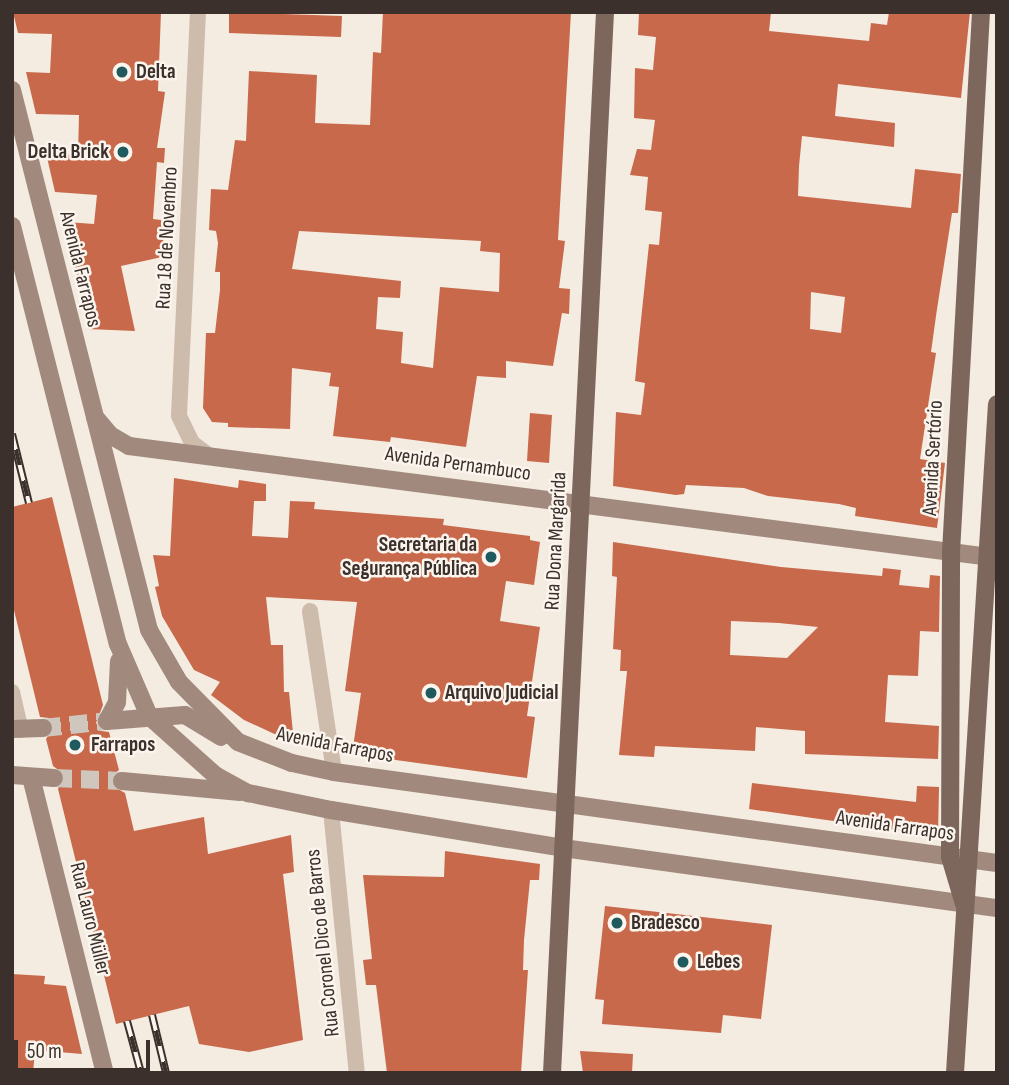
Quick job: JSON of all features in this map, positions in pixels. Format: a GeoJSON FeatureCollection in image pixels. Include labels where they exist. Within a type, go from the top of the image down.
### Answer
{"type":"FeatureCollection","features":[{"type":"Feature","properties":{"kind":"main road","name":"Rua Dona Margarida"},"geometry":{"type":"LineString","coordinates":[[552,1073],[605,12]]}},
{"type":"Feature","properties":{"kind":"main road","name":"Avenida Sertório"},"geometry":{"type":"LineString","coordinates":[[964,904],[950,857],[951,552],[981,12]]}},
{"type":"Feature","properties":{"kind":"main road","name":"Avenida Farrapos"},"geometry":{"type":"LineString","coordinates":[[12,90],[149,630],[179,682],[238,742],[292,763],[334,772],[997,863]]}},
{"type":"Feature","properties":{"kind":"main road"},"geometry":{"type":"LineString","coordinates":[[12,226],[118,644],[149,716],[194,760],[248,793]]}},
{"type":"Feature","properties":{"kind":"main road","name":"Avenida Sertório"},"geometry":{"type":"LineString","coordinates":[[955,1073],[964,904],[993,558],[997,404]]}},
{"type":"Feature","properties":{"kind":"main road","name":"Avenida Pernambuco"},"geometry":{"type":"LineString","coordinates":[[93,414],[110,435],[129,446],[993,558]]}},
{"type":"Feature","properties":{"kind":"main road"},"geometry":{"type":"LineString","coordinates":[[118,644],[120,683],[107,722],[149,716],[185,715],[214,735],[238,742]]}},
{"type":"Feature","properties":{"kind":"main road"},"geometry":{"type":"LineString","coordinates":[[17,729],[43,728]]}},
{"type":"Feature","properties":{"kind":"main road"},"geometry":{"type":"LineString","coordinates":[[12,775],[54,778]]}},
{"type":"Feature","properties":{"kind":"main road","name":"Rua Lauro Müller"},"geometry":{"type":"LineString","coordinates":[[31,777],[104,1073]]}},
{"type":"Feature","properties":{"kind":"main road"},"geometry":{"type":"LineString","coordinates":[[122,780],[248,793],[331,810],[563,848],[997,908]]}},
{"type":"Feature","properties":{"kind":"street","name":"Rua 18 de Novembro"},"geometry":{"type":"LineString","coordinates":[[198,12],[179,416],[187,436],[207,454]]}},
{"type":"Feature","properties":{"kind":"street"},"geometry":{"type":"LineString","coordinates":[[310,611],[334,772]]}},
{"type":"Feature","properties":{"kind":"street"},"geometry":{"type":"LineString","coordinates":[[12,692],[17,729]]}},
{"type":"Feature","properties":{"kind":"street","name":"Rua Coronel Dico de Barros"},"geometry":{"type":"LineString","coordinates":[[331,810],[357,1073]]}},
{"type":"Feature","properties":{"kind":"building"},"geometry":{"type":"Polygon","coordinates":[[[13,12],[161,12],[158,91],[165,92],[157,148],[165,148],[164,163],[157,162],[153,219],[161,220],[164,229],[162,257],[121,266],[135,331],[88,329],[66,222],[94,224],[97,195],[55,192],[46,153],[78,155],[79,115],[36,114],[26,72],[50,73],[52,34],[18,33],[13,12]]]}},
{"type":"Feature","properties":{"kind":"building"},"geometry":{"type":"Polygon","coordinates":[[[229,12],[342,16],[341,37],[229,33],[229,12]]]}},
{"type":"Feature","properties":{"kind":"building"},"geometry":{"type":"Polygon","coordinates":[[[383,12],[571,12],[558,240],[565,241],[559,288],[570,289],[569,314],[562,313],[553,366],[506,361],[506,378],[477,376],[466,447],[391,437],[390,442],[333,436],[339,387],[329,386],[331,373],[292,368],[290,429],[228,427],[228,423],[212,422],[203,408],[206,333],[215,333],[220,290],[220,272],[215,272],[218,243],[216,231],[209,230],[211,189],[228,190],[235,140],[246,141],[249,71],[317,75],[315,123],[370,125],[373,52],[381,53],[383,12]],[[299,231],[292,269],[401,281],[400,298],[378,297],[376,329],[403,332],[401,363],[433,368],[440,287],[499,292],[500,253],[480,251],[481,241],[299,231]]]}},
{"type":"Feature","properties":{"kind":"building"},"geometry":{"type":"Polygon","coordinates":[[[639,12],[771,12],[769,31],[869,41],[871,23],[887,25],[889,12],[970,12],[961,98],[838,84],[835,116],[895,123],[894,147],[802,136],[799,166],[798,196],[911,208],[915,169],[961,174],[958,213],[952,213],[937,309],[931,352],[936,353],[920,459],[945,463],[937,528],[855,516],[856,508],[768,496],[744,488],[686,485],[684,494],[676,495],[613,486],[616,412],[641,415],[645,383],[635,381],[639,339],[649,244],[659,245],[662,212],[645,210],[648,177],[630,175],[637,149],[651,150],[655,120],[634,118],[635,68],[653,70],[656,37],[638,35],[639,12]],[[811,292],[810,329],[841,333],[845,297],[811,292]]]}},
{"type":"Feature","properties":{"kind":"building"},"geometry":{"type":"Polygon","coordinates":[[[530,413],[552,415],[549,463],[527,461],[530,413]]]}},
{"type":"Feature","properties":{"kind":"building"},"geometry":{"type":"Polygon","coordinates":[[[174,478],[238,488],[239,480],[266,484],[266,501],[254,501],[252,536],[288,538],[290,501],[315,502],[314,509],[444,519],[443,525],[530,536],[530,540],[540,542],[534,585],[506,581],[500,621],[540,627],[527,716],[535,717],[527,778],[352,754],[361,693],[345,691],[357,602],[266,597],[271,645],[283,645],[284,692],[289,692],[294,743],[244,720],[211,695],[220,682],[194,670],[162,616],[155,587],[159,586],[153,555],[170,556],[174,478]]]}},
{"type":"Feature","properties":{"kind":"building"},"geometry":{"type":"Polygon","coordinates":[[[52,497],[103,705],[96,723],[101,731],[109,732],[119,770],[112,775],[111,785],[125,793],[134,831],[204,817],[208,854],[291,835],[294,872],[283,874],[303,1040],[249,1052],[199,1044],[189,1006],[116,1024],[58,789],[64,774],[53,766],[46,739],[54,727],[49,718],[40,717],[12,602],[12,507],[52,497]]]}},
{"type":"Feature","properties":{"kind":"building"},"geometry":{"type":"Polygon","coordinates":[[[613,542],[781,567],[882,576],[883,568],[901,570],[899,585],[929,588],[930,575],[940,576],[939,632],[920,631],[918,676],[888,675],[885,722],[939,726],[938,759],[805,754],[805,731],[756,727],[755,751],[655,746],[654,757],[619,755],[627,671],[620,671],[621,650],[613,649],[617,577],[612,576],[613,542]],[[731,621],[730,655],[787,658],[818,627],[731,621]]]}},
{"type":"Feature","properties":{"kind":"building"},"geometry":{"type":"Polygon","coordinates":[[[752,783],[916,802],[917,786],[939,787],[938,836],[749,809],[752,783]]]}},
{"type":"Feature","properties":{"kind":"building"},"geometry":{"type":"Polygon","coordinates":[[[445,851],[540,864],[539,880],[530,880],[524,940],[523,970],[528,970],[521,1073],[387,1073],[376,985],[366,985],[363,960],[372,959],[363,875],[444,877],[445,851]]]}},
{"type":"Feature","properties":{"kind":"building","name":"Lebes"},"geometry":{"type":"Polygon","coordinates":[[[605,906],[772,925],[761,1019],[723,1015],[721,1033],[602,1024],[604,1000],[595,999],[605,906]]]}},
{"type":"Feature","properties":{"kind":"building"},"geometry":{"type":"Polygon","coordinates":[[[12,974],[45,976],[44,984],[66,986],[82,1054],[35,1050],[33,1073],[12,1073],[12,974]]]}},
{"type":"Feature","properties":{"kind":"building"},"geometry":{"type":"Polygon","coordinates":[[[580,1051],[633,1054],[632,1073],[583,1073],[580,1051]]]}},
{"type":"Feature","properties":{"kind":"tunnel"},"geometry":{"type":"LineString","coordinates":[[43,728],[107,721]]}},
{"type":"Feature","properties":{"kind":"tunnel"},"geometry":{"type":"LineString","coordinates":[[54,778],[122,781]]}},
{"type":"Feature","properties":{"kind":"railway"},"geometry":{"type":"LineString","coordinates":[[12,434],[29,503]]}},
{"type":"Feature","properties":{"kind":"railway"},"geometry":{"type":"LineString","coordinates":[[152,1015],[166,1073]]}},
{"type":"Feature","properties":{"kind":"railway"},"geometry":{"type":"LineString","coordinates":[[127,1021],[141,1073]]}},
{"type":"Feature","properties":{"kind":"place","name":"Delta"},"geometry":{"type":"Point","coordinates":[122,72]}},
{"type":"Feature","properties":{"kind":"place","name":"Delta Brick"},"geometry":{"type":"Point","coordinates":[123,152]}},
{"type":"Feature","properties":{"kind":"place","name":"Secretaria da Segurança Pública"},"geometry":{"type":"Point","coordinates":[491,557]}},
{"type":"Feature","properties":{"kind":"place","name":"Arquivo Judicial"},"geometry":{"type":"Point","coordinates":[431,693]}},
{"type":"Feature","properties":{"kind":"place","name":"Farrapos"},"geometry":{"type":"Point","coordinates":[75,745]}},
{"type":"Feature","properties":{"kind":"place","name":"Bradesco"},"geometry":{"type":"Point","coordinates":[617,923]}},
{"type":"Feature","properties":{"kind":"place","name":"Lebes"},"geometry":{"type":"Point","coordinates":[683,962]}}]}
